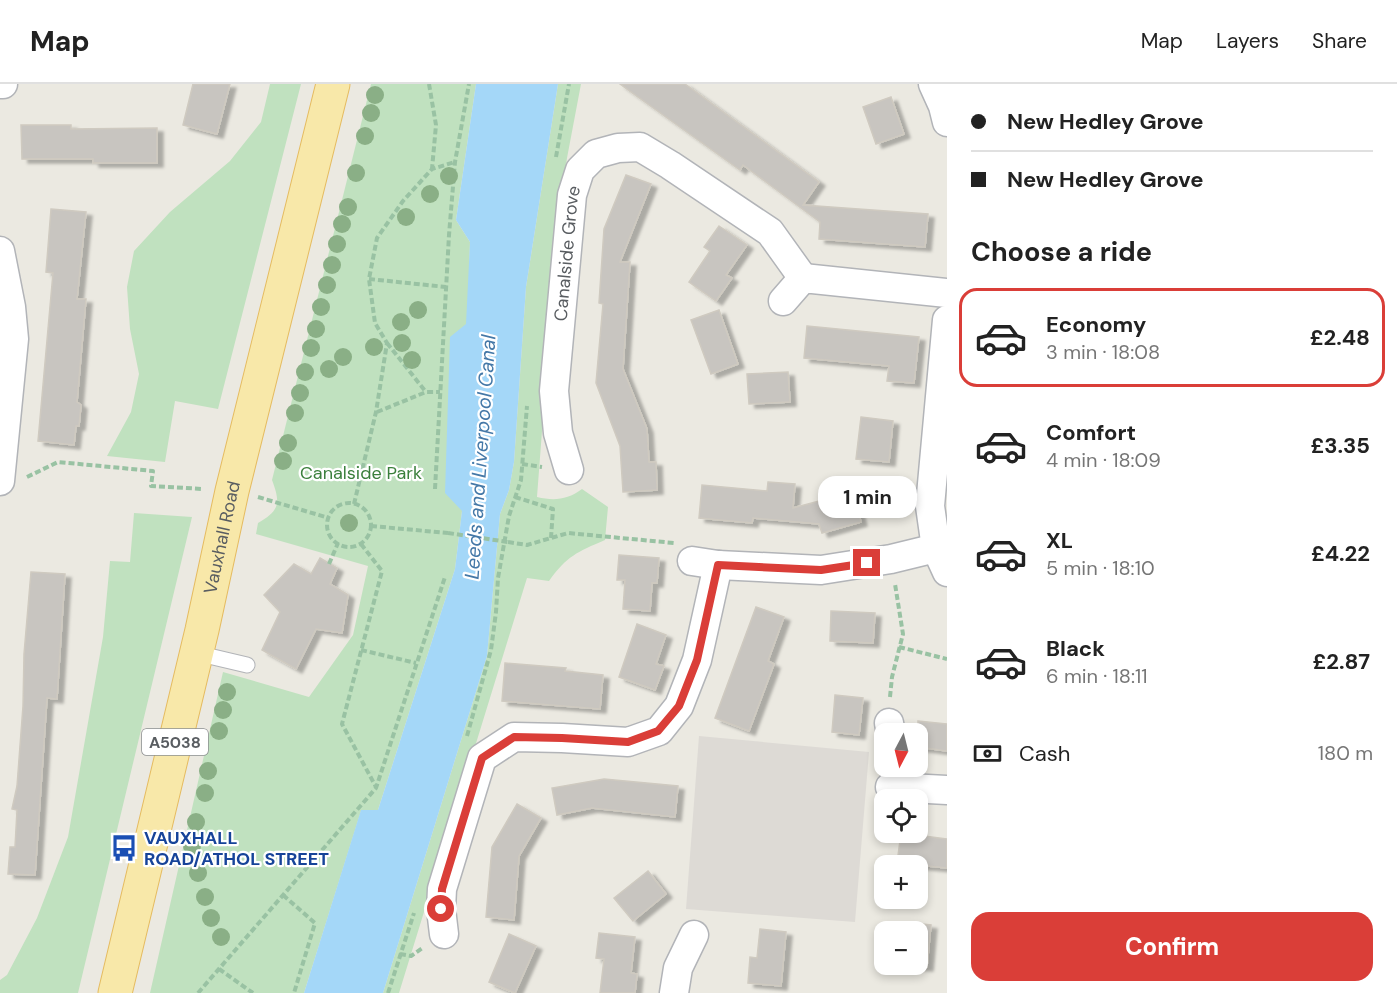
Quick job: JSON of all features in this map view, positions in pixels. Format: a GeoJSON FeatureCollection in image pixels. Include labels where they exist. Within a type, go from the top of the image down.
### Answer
{"type":"FeatureCollection","features":[{"type":"Feature","properties":{"kind":"main road","name":"Vauxhall Road"},"geometry":{"type":"LineString","coordinates":[[115,993],[232,491],[333,84]]}},
{"type":"Feature","properties":{"kind":"street"},"geometry":{"type":"LineString","coordinates":[[933,84],[947,122]]}},
{"type":"Feature","properties":{"kind":"street","name":"Canalside Grove"},"geometry":{"type":"LineString","coordinates":[[569,470],[558,433],[554,391],[572,195],[580,170],[596,154],[618,148],[640,147],[770,232],[803,278]]}},
{"type":"Feature","properties":{"kind":"street"},"geometry":{"type":"LineString","coordinates":[[0,250],[11,307],[14,339],[0,479]]}},
{"type":"Feature","properties":{"kind":"street"},"geometry":{"type":"LineString","coordinates":[[783,301],[803,278],[947,293]]}},
{"type":"Feature","properties":{"kind":"street"},"geometry":{"type":"LineString","coordinates":[[444,934],[441,909],[442,889],[482,758],[514,737],[628,742],[658,731],[679,706],[697,660],[705,563],[821,570],[891,559],[941,560],[930,506],[947,320]]}},
{"type":"Feature","properties":{"kind":"street"},"geometry":{"type":"LineString","coordinates":[[890,784],[947,790]]}},
{"type":"Feature","properties":{"kind":"street"},"geometry":{"type":"LineString","coordinates":[[674,993],[678,968],[694,935]]}},
{"type":"Feature","properties":{"kind":"lane"},"geometry":{"type":"LineString","coordinates":[[196,653],[247,665]]}},
{"type":"Feature","properties":{"kind":"path"},"geometry":{"type":"LineString","coordinates":[[429,84],[436,125],[432,169]]}},
{"type":"Feature","properties":{"kind":"path"},"geometry":{"type":"LineString","coordinates":[[435,489],[455,162],[469,84]]}},
{"type":"Feature","properties":{"kind":"path"},"geometry":{"type":"LineString","coordinates":[[554,166],[569,84]]}},
{"type":"Feature","properties":{"kind":"path"},"geometry":{"type":"LineString","coordinates":[[426,392],[387,343],[375,323],[369,279],[377,238],[403,201],[432,169],[455,162]]}},
{"type":"Feature","properties":{"kind":"path"},"geometry":{"type":"LineString","coordinates":[[369,279],[446,287]]}},
{"type":"Feature","properties":{"kind":"path"},"geometry":{"type":"LineString","coordinates":[[354,504],[376,412],[387,343]]}},
{"type":"Feature","properties":{"kind":"path"},"geometry":{"type":"LineString","coordinates":[[376,412],[426,392],[441,392]]}},
{"type":"Feature","properties":{"kind":"path"},"geometry":{"type":"LineString","coordinates":[[466,738],[491,650],[498,578],[509,516],[521,480],[528,396]]}},
{"type":"Feature","properties":{"kind":"path"},"geometry":{"type":"LineString","coordinates":[[0,479],[23,480],[58,462],[153,471],[151,486],[232,491],[329,518]]}},
{"type":"Feature","properties":{"kind":"path"},"geometry":{"type":"LineString","coordinates":[[515,497],[553,510],[551,538]]}},
{"type":"Feature","properties":{"kind":"path"},"geometry":{"type":"LineString","coordinates":[[354,504],[367,512],[371,526],[370,533],[361,544],[349,547],[338,543],[329,532],[329,518],[336,508],[354,504]]}},
{"type":"Feature","properties":{"kind":"path"},"geometry":{"type":"LineString","coordinates":[[371,526],[448,532],[527,545],[568,533],[678,543],[705,563]]}},
{"type":"Feature","properties":{"kind":"path"},"geometry":{"type":"LineString","coordinates":[[329,564],[338,543]]}},
{"type":"Feature","properties":{"kind":"path"},"geometry":{"type":"LineString","coordinates":[[361,544],[382,571],[342,724],[376,788]]}},
{"type":"Feature","properties":{"kind":"path"},"geometry":{"type":"LineString","coordinates":[[890,723],[892,677],[903,634],[891,559]]}},
{"type":"Feature","properties":{"kind":"path"},"geometry":{"type":"LineString","coordinates":[[198,993],[376,788],[445,576]]}},
{"type":"Feature","properties":{"kind":"path"},"geometry":{"type":"LineString","coordinates":[[899,647],[947,659]]}},
{"type":"Feature","properties":{"kind":"path"},"geometry":{"type":"LineString","coordinates":[[361,650],[416,663]]}},
{"type":"Feature","properties":{"kind":"path"},"geometry":{"type":"LineString","coordinates":[[283,896],[315,923],[294,993]]}},
{"type":"Feature","properties":{"kind":"path"},"geometry":{"type":"LineString","coordinates":[[388,993],[414,911]]}},
{"type":"Feature","properties":{"kind":"path"},"geometry":{"type":"LineString","coordinates":[[219,969],[253,993]]}},
{"type":"Feature","properties":{"kind":"shaded area"},"geometry":{"type":"Polygon","coordinates":[[[699,736],[869,752],[855,922],[686,909],[699,736]]]}},
{"type":"Feature","properties":{"kind":"green space"},"geometry":{"type":"Polygon","coordinates":[[[270,84],[301,84],[218,409],[175,401],[165,462],[107,456],[131,412],[139,374],[130,329],[127,287],[134,251],[170,212],[230,161],[261,122],[270,84]]]}},
{"type":"Feature","properties":{"kind":"green space","name":"Canalside Park"},"geometry":{"type":"Polygon","coordinates":[[[371,84],[476,84],[456,220],[470,242],[462,511],[455,569],[378,810],[361,811],[304,993],[150,993],[223,672],[309,697],[353,635],[368,566],[256,534],[258,523],[271,514],[277,505],[272,480],[371,84]]]}},
{"type":"Feature","properties":{"kind":"green space"},"geometry":{"type":"Polygon","coordinates":[[[558,84],[581,84],[558,221],[537,497],[560,499],[582,489],[608,507],[605,540],[573,556],[549,581],[527,578],[399,993],[383,993],[487,656],[500,514],[509,490],[514,462],[526,287],[558,84]]]}},
{"type":"Feature","properties":{"kind":"green space"},"geometry":{"type":"Polygon","coordinates":[[[134,513],[192,517],[78,993],[0,993],[0,980],[7,975],[37,918],[68,837],[103,637],[110,561],[130,562],[134,513]]]}},
{"type":"Feature","properties":{"kind":"water","name":"Leeds and Liverpool Canal"},"geometry":{"type":"Polygon","coordinates":[[[476,84],[558,84],[526,287],[514,462],[509,490],[500,514],[487,656],[383,993],[304,993],[361,810],[378,810],[455,569],[462,511],[445,493],[450,337],[466,324],[470,242],[456,220],[476,84]]]}},
{"type":"Feature","properties":{"kind":"building"},"geometry":{"type":"Polygon","coordinates":[[[193,84],[230,84],[217,134],[183,125],[193,84]]]}},
{"type":"Feature","properties":{"kind":"building"},"geometry":{"type":"Polygon","coordinates":[[[620,84],[685,84],[819,182],[803,205],[928,214],[925,247],[819,239],[820,222],[743,165],[740,170],[620,84]]]}},
{"type":"Feature","properties":{"kind":"building"},"geometry":{"type":"Polygon","coordinates":[[[891,97],[904,134],[876,144],[863,107],[891,97]]]}},
{"type":"Feature","properties":{"kind":"building"},"geometry":{"type":"Polygon","coordinates":[[[21,125],[71,125],[71,129],[157,128],[157,163],[93,163],[93,159],[22,159],[21,125]]]}},
{"type":"Feature","properties":{"kind":"building"},"geometry":{"type":"Polygon","coordinates":[[[626,175],[651,184],[620,262],[630,262],[623,369],[647,429],[649,462],[656,462],[657,490],[623,492],[620,446],[596,383],[603,304],[599,303],[604,229],[626,175]]]}},
{"type":"Feature","properties":{"kind":"building"},"geometry":{"type":"Polygon","coordinates":[[[51,209],[86,212],[77,299],[86,299],[77,402],[81,405],[74,445],[38,441],[53,273],[46,272],[51,209]]]}},
{"type":"Feature","properties":{"kind":"building"},"geometry":{"type":"Polygon","coordinates":[[[719,226],[747,245],[726,275],[732,278],[716,301],[689,282],[710,251],[704,247],[719,226]]]}},
{"type":"Feature","properties":{"kind":"building"},"geometry":{"type":"Polygon","coordinates":[[[719,310],[738,364],[711,374],[691,320],[719,310]]]}},
{"type":"Feature","properties":{"kind":"building"},"geometry":{"type":"Polygon","coordinates":[[[807,326],[919,337],[914,383],[887,381],[889,366],[804,358],[807,326]]]}},
{"type":"Feature","properties":{"kind":"building"},"geometry":{"type":"Polygon","coordinates":[[[788,372],[790,402],[749,404],[747,374],[788,372]]]}},
{"type":"Feature","properties":{"kind":"building"},"geometry":{"type":"Polygon","coordinates":[[[861,417],[893,421],[889,462],[856,459],[861,417]]]}},
{"type":"Feature","properties":{"kind":"building"},"geometry":{"type":"Polygon","coordinates":[[[768,482],[795,484],[793,508],[853,492],[861,522],[822,533],[819,524],[753,518],[752,523],[699,518],[702,485],[767,491],[768,482]]]}},
{"type":"Feature","properties":{"kind":"building"},"geometry":{"type":"Polygon","coordinates":[[[619,555],[659,558],[657,583],[652,583],[650,611],[623,609],[625,580],[617,580],[619,555]]]}},
{"type":"Feature","properties":{"kind":"building"},"geometry":{"type":"Polygon","coordinates":[[[320,558],[337,568],[330,584],[348,595],[342,633],[316,629],[296,669],[262,650],[280,612],[264,595],[294,564],[311,574],[320,558]]]}},
{"type":"Feature","properties":{"kind":"building"},"geometry":{"type":"Polygon","coordinates":[[[31,572],[65,574],[57,699],[47,698],[35,875],[8,874],[10,847],[15,847],[17,810],[12,809],[17,786],[31,572]]]}},
{"type":"Feature","properties":{"kind":"building"},"geometry":{"type":"Polygon","coordinates":[[[756,607],[784,617],[768,661],[774,664],[749,731],[715,718],[756,607]]]}},
{"type":"Feature","properties":{"kind":"building"},"geometry":{"type":"Polygon","coordinates":[[[831,611],[875,613],[873,643],[830,641],[831,611]]]}},
{"type":"Feature","properties":{"kind":"building"},"geometry":{"type":"Polygon","coordinates":[[[637,624],[666,635],[656,664],[664,666],[655,690],[619,677],[637,624]]]}},
{"type":"Feature","properties":{"kind":"building"},"geometry":{"type":"Polygon","coordinates":[[[505,663],[566,668],[565,671],[603,675],[600,709],[502,701],[505,663]]]}},
{"type":"Feature","properties":{"kind":"building"},"geometry":{"type":"Polygon","coordinates":[[[835,695],[863,698],[859,735],[832,732],[835,695]]]}},
{"type":"Feature","properties":{"kind":"building"},"geometry":{"type":"Polygon","coordinates":[[[918,721],[947,724],[947,751],[928,748],[928,723],[918,723],[918,721]]]}},
{"type":"Feature","properties":{"kind":"building"},"geometry":{"type":"Polygon","coordinates":[[[604,779],[678,786],[675,817],[592,808],[557,815],[552,788],[604,779]]]}},
{"type":"Feature","properties":{"kind":"building"},"geometry":{"type":"Polygon","coordinates":[[[517,804],[541,818],[519,856],[514,920],[486,917],[492,847],[517,804]]]}},
{"type":"Feature","properties":{"kind":"building"},"geometry":{"type":"Polygon","coordinates":[[[928,837],[947,839],[947,868],[928,866],[928,855],[898,855],[900,843],[928,843],[928,837]]]}},
{"type":"Feature","properties":{"kind":"building"},"geometry":{"type":"Polygon","coordinates":[[[648,871],[666,894],[633,921],[614,898],[648,871]]]}},
{"type":"Feature","properties":{"kind":"building"},"geometry":{"type":"Polygon","coordinates":[[[928,925],[931,925],[928,956],[928,925]]]}},
{"type":"Feature","properties":{"kind":"building"},"geometry":{"type":"Polygon","coordinates":[[[760,929],[786,932],[781,986],[748,983],[750,957],[757,958],[760,929]]]}},
{"type":"Feature","properties":{"kind":"building"},"geometry":{"type":"Polygon","coordinates":[[[599,933],[635,937],[631,973],[637,974],[635,993],[600,993],[604,959],[596,958],[599,933]]]}},
{"type":"Feature","properties":{"kind":"building"},"geometry":{"type":"Polygon","coordinates":[[[509,934],[536,946],[515,993],[489,982],[509,934]]]}},
{"type":"Feature","properties":{"kind":"place","name":"VAUXHALL ROAD/ATHOL STREET"},"geometry":{"type":"Point","coordinates":[124,848]}},
{"type":"Feature","properties":{"kind":"route"},"geometry":{"type":"LineString","coordinates":[[441,909],[442,889],[482,758],[514,737],[628,742],[658,731],[679,706],[697,660],[718,565],[821,570],[867,563]]}}]}
